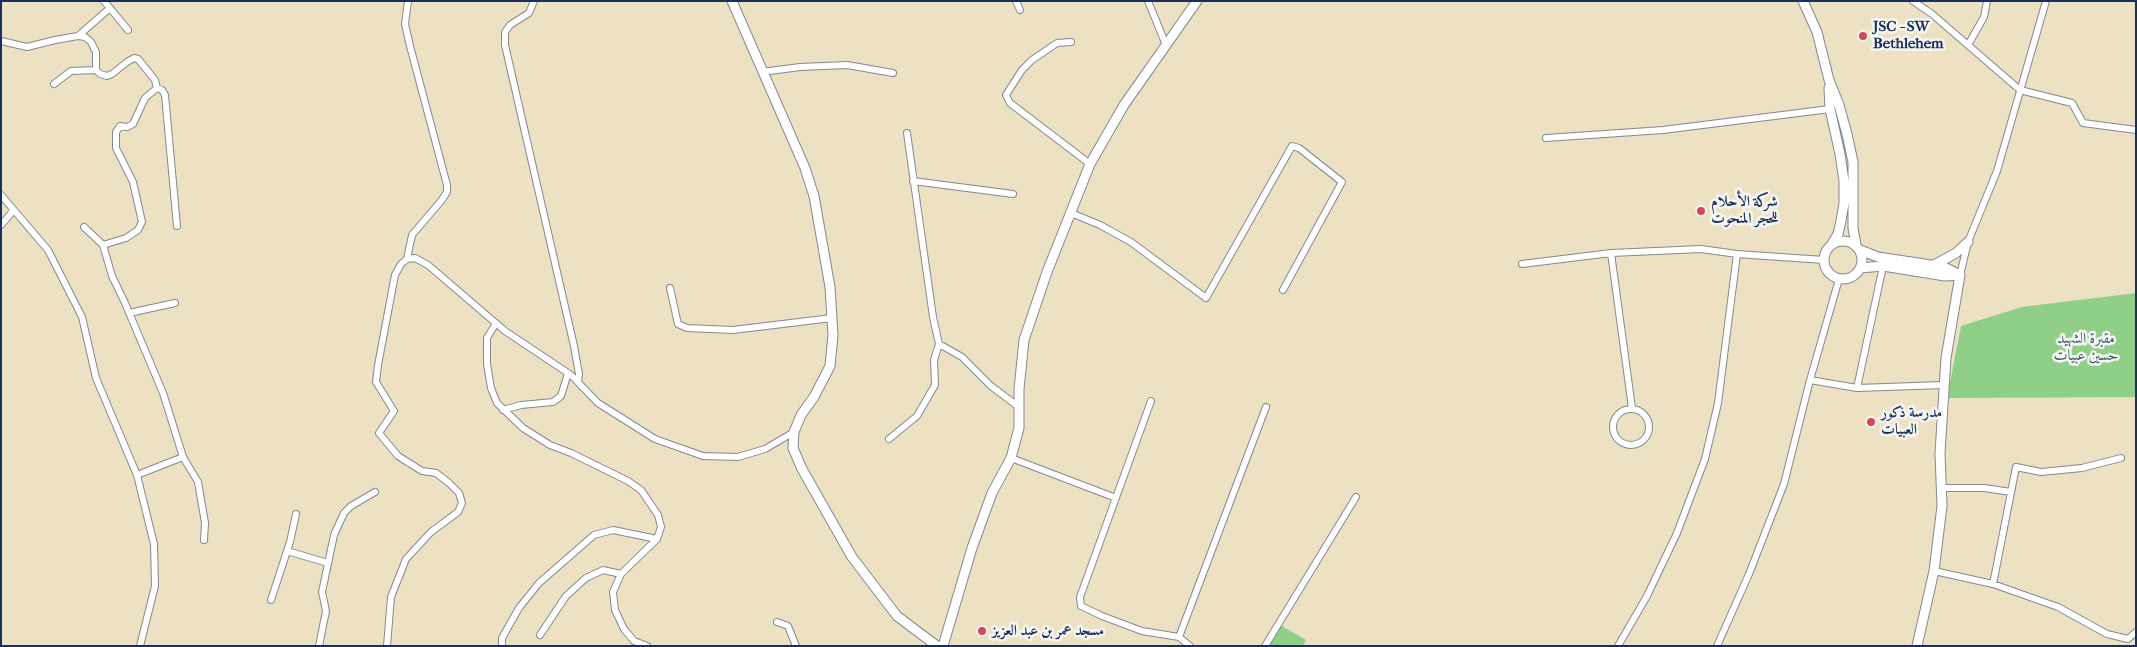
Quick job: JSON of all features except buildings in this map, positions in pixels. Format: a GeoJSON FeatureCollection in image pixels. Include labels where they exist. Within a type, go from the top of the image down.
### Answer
{"type":"FeatureCollection","features":[{"type":"Feature","properties":{"kind":"street"},"geometry":{"type":"LineString","coordinates":[[104,1],[128,30]]}},
{"type":"Feature","properties":{"kind":"street"},"geometry":{"type":"LineString","coordinates":[[407,259],[412,234],[444,197],[448,186],[405,24],[408,1]]}},
{"type":"Feature","properties":{"kind":"street"},"geometry":{"type":"LineString","coordinates":[[534,1],[529,13],[510,25],[505,32],[505,46],[574,346],[579,374],[578,382]]}},
{"type":"Feature","properties":{"kind":"street"},"geometry":{"type":"LineString","coordinates":[[732,1],[805,168],[814,196],[830,288],[833,335],[830,366],[814,397],[801,416],[794,432],[793,448],[802,469],[852,558],[897,616],[937,646]]}},
{"type":"Feature","properties":{"kind":"street"},"geometry":{"type":"LineString","coordinates":[[1016,1],[1020,10]]}},
{"type":"Feature","properties":{"kind":"street"},"geometry":{"type":"LineString","coordinates":[[1148,1],[1166,45]]}},
{"type":"Feature","properties":{"kind":"street"},"geometry":{"type":"LineString","coordinates":[[943,646],[972,548],[992,492],[1011,458],[1019,428],[1019,389],[1024,340],[1047,272],[1090,164],[1124,105],[1197,1]]}},
{"type":"Feature","properties":{"kind":"street"},"geometry":{"type":"LineString","coordinates":[[1803,1],[1817,32],[1829,80],[1839,105],[1853,162],[1853,228],[1862,256],[1860,268],[1851,277],[1839,278],[1828,272],[1824,260],[1824,254],[1838,234],[1844,203],[1844,181],[1830,109],[1829,80]]}},
{"type":"Feature","properties":{"kind":"street"},"geometry":{"type":"LineString","coordinates":[[1913,1],[2020,90],[2072,103],[2083,123],[2136,130]]}},
{"type":"Feature","properties":{"kind":"street"},"geometry":{"type":"LineString","coordinates":[[1968,45],[1984,17],[1987,1]]}},
{"type":"Feature","properties":{"kind":"street"},"geometry":{"type":"LineString","coordinates":[[1918,646],[1934,571],[1942,506],[1940,453],[1946,358],[1960,275],[1968,242],[1997,171],[2046,1]]}},
{"type":"Feature","properties":{"kind":"street"},"geometry":{"type":"LineString","coordinates":[[78,36],[110,8]]}},
{"type":"Feature","properties":{"kind":"street"},"geometry":{"type":"LineString","coordinates":[[1,41],[27,47],[78,36],[85,37],[91,42],[96,52],[96,70]]}},
{"type":"Feature","properties":{"kind":"street"},"geometry":{"type":"LineString","coordinates":[[1071,42],[1057,42],[1032,60],[1022,70],[1006,95],[1010,103],[1090,164]]}},
{"type":"Feature","properties":{"kind":"street"},"geometry":{"type":"LineString","coordinates":[[54,84],[71,71],[96,70],[106,76],[112,74],[134,58],[138,58],[155,80],[157,88]]}},
{"type":"Feature","properties":{"kind":"street"},"geometry":{"type":"LineString","coordinates":[[762,72],[800,67],[847,65],[893,73]]}},
{"type":"Feature","properties":{"kind":"street"},"geometry":{"type":"LineString","coordinates":[[157,88],[162,90],[165,95],[177,226]]}},
{"type":"Feature","properties":{"kind":"street"},"geometry":{"type":"LineString","coordinates":[[103,245],[126,238],[138,230],[142,222],[133,182],[116,148],[116,132],[120,126],[127,127],[133,124],[145,98],[157,88]]}},
{"type":"Feature","properties":{"kind":"street"},"geometry":{"type":"LineString","coordinates":[[1546,138],[1663,130],[1830,109]]}},
{"type":"Feature","properties":{"kind":"street"},"geometry":{"type":"LineString","coordinates":[[889,439],[917,416],[935,385],[934,360],[939,344],[907,133]]}},
{"type":"Feature","properties":{"kind":"street"},"geometry":{"type":"LineString","coordinates":[[1071,213],[1100,225],[1131,242],[1206,298],[1292,146],[1299,148],[1342,182],[1283,290]]}},
{"type":"Feature","properties":{"kind":"street"},"geometry":{"type":"LineString","coordinates":[[913,181],[1013,194]]}},
{"type":"Feature","properties":{"kind":"street"},"geometry":{"type":"LineString","coordinates":[[1,195],[48,250],[82,317],[96,378],[137,475],[154,544],[155,586],[140,646]]}},
{"type":"Feature","properties":{"kind":"street"},"geometry":{"type":"LineString","coordinates":[[1,225],[14,210]]}},
{"type":"Feature","properties":{"kind":"street"},"geometry":{"type":"LineString","coordinates":[[84,227],[103,245],[112,276],[163,393],[183,458],[198,482],[205,523],[204,540]]}},
{"type":"Feature","properties":{"kind":"street"},"geometry":{"type":"LineString","coordinates":[[1832,244],[1844,240],[1878,257],[1944,267],[1960,275]]}},
{"type":"Feature","properties":{"kind":"street"},"geometry":{"type":"LineString","coordinates":[[1933,265],[1956,253],[1968,242]]}},
{"type":"Feature","properties":{"kind":"street"},"geometry":{"type":"LineString","coordinates":[[1522,264],[1611,253],[1701,249],[1737,254],[1824,260]]}},
{"type":"Feature","properties":{"kind":"street"},"geometry":{"type":"LineString","coordinates":[[1611,253],[1632,408]]}},
{"type":"Feature","properties":{"kind":"street"},"geometry":{"type":"LineString","coordinates":[[1618,646],[1647,596],[1678,533],[1705,459],[1718,403],[1737,254]]}},
{"type":"Feature","properties":{"kind":"street"},"geometry":{"type":"LineString","coordinates":[[387,646],[391,597],[406,559],[431,532],[458,512],[462,504],[459,493],[449,483],[436,473],[422,471],[398,456],[379,433],[394,411],[376,382],[378,365],[395,275],[401,264],[407,259],[415,258],[428,265],[496,323],[568,373],[598,403],[655,439],[703,456],[738,457],[765,448],[794,432]]}},
{"type":"Feature","properties":{"kind":"street"},"geometry":{"type":"LineString","coordinates":[[1860,268],[1883,266],[1945,276],[1960,275]]}},
{"type":"Feature","properties":{"kind":"street"},"geometry":{"type":"LineString","coordinates":[[1857,388],[1883,266]]}},
{"type":"Feature","properties":{"kind":"street"},"geometry":{"type":"LineString","coordinates":[[1717,646],[1749,574],[1784,484],[1810,380],[1839,278]]}},
{"type":"Feature","properties":{"kind":"street"},"geometry":{"type":"LineString","coordinates":[[670,288],[678,324],[686,328],[733,330],[832,318]]}},
{"type":"Feature","properties":{"kind":"street"},"geometry":{"type":"LineString","coordinates":[[129,313],[175,303]]}},
{"type":"Feature","properties":{"kind":"street"},"geometry":{"type":"LineString","coordinates":[[496,323],[487,338],[487,364],[491,388],[497,403],[523,428],[550,445],[628,481],[641,490],[658,515],[661,527],[657,539],[621,574],[613,592],[614,610],[624,629],[634,640],[647,646]]}},
{"type":"Feature","properties":{"kind":"street"},"geometry":{"type":"LineString","coordinates":[[939,344],[962,357],[991,386],[1019,408]]}},
{"type":"Feature","properties":{"kind":"street"},"geometry":{"type":"LineString","coordinates":[[503,410],[521,405],[553,402],[561,396],[568,373]]}},
{"type":"Feature","properties":{"kind":"street"},"geometry":{"type":"LineString","coordinates":[[1810,380],[1857,388],[1944,385]]}},
{"type":"Feature","properties":{"kind":"street"},"geometry":{"type":"LineString","coordinates":[[1151,401],[1080,597],[1081,606],[1142,631],[1178,637],[1190,646]]}},
{"type":"Feature","properties":{"kind":"street"},"geometry":{"type":"LineString","coordinates":[[1178,637],[1266,407]]}},
{"type":"Feature","properties":{"kind":"street"},"geometry":{"type":"LineString","coordinates":[[1632,408],[1643,413],[1649,423],[1649,429],[1644,440],[1639,444],[1627,445],[1617,439],[1612,427],[1613,421],[1620,412],[1632,408]]}},
{"type":"Feature","properties":{"kind":"street"},"geometry":{"type":"LineString","coordinates":[[137,475],[183,458]]}},
{"type":"Feature","properties":{"kind":"street"},"geometry":{"type":"LineString","coordinates":[[1011,458],[1116,498]]}},
{"type":"Feature","properties":{"kind":"street"},"geometry":{"type":"LineString","coordinates":[[1993,584],[2016,467],[2041,472],[2082,468],[2121,458]]}},
{"type":"Feature","properties":{"kind":"street"},"geometry":{"type":"LineString","coordinates":[[1941,488],[1984,488],[2011,492]]}},
{"type":"Feature","properties":{"kind":"street"},"geometry":{"type":"LineString","coordinates":[[319,646],[326,611],[322,592],[334,535],[344,513],[351,506],[375,492]]}},
{"type":"Feature","properties":{"kind":"street"},"geometry":{"type":"LineString","coordinates":[[1265,646],[1356,498]]}},
{"type":"Feature","properties":{"kind":"street"},"geometry":{"type":"LineString","coordinates":[[271,600],[287,551],[296,514]]}},
{"type":"Feature","properties":{"kind":"street"},"geometry":{"type":"LineString","coordinates":[[502,646],[502,638],[519,608],[539,583],[594,535],[612,530],[657,539]]}},
{"type":"Feature","properties":{"kind":"street"},"geometry":{"type":"LineString","coordinates":[[287,551],[328,563]]}},
{"type":"Feature","properties":{"kind":"street"},"geometry":{"type":"LineString","coordinates":[[540,635],[566,596],[586,578],[603,570],[621,574]]}},
{"type":"Feature","properties":{"kind":"street"},"geometry":{"type":"LineString","coordinates":[[1934,571],[1993,584],[2058,607],[2107,634],[2128,639],[2136,632]]}},
{"type":"Feature","properties":{"kind":"street"},"geometry":{"type":"LineString","coordinates":[[776,622],[788,626],[796,646]]}},
{"type":"Feature","properties":{"kind":"green space","name":"مقبرة الشهيد حسين عبيات"},"geometry":{"type":"Polygon","coordinates":[[[2136,293],[2136,397],[1947,398],[1961,326],[2022,307],[2136,293]]]}},
{"type":"Feature","properties":{"kind":"green space"},"geometry":{"type":"Polygon","coordinates":[[[1280,625],[1306,640],[1303,646],[1268,646],[1280,625]]]}},
{"type":"Feature","properties":{"kind":"place","name":"JSC - SW Bethlehem"},"geometry":{"type":"Point","coordinates":[1863,36]}},
{"type":"Feature","properties":{"kind":"place","name":"شركة الأحلام للحجر المنحوت"},"geometry":{"type":"Point","coordinates":[1701,211]}},
{"type":"Feature","properties":{"kind":"place","name":"مدرسة ذكور العبيات"},"geometry":{"type":"Point","coordinates":[1871,422]}},
{"type":"Feature","properties":{"kind":"place","name":"مسجد عمر بن عبد العزيز"},"geometry":{"type":"Point","coordinates":[982,631]}}]}
